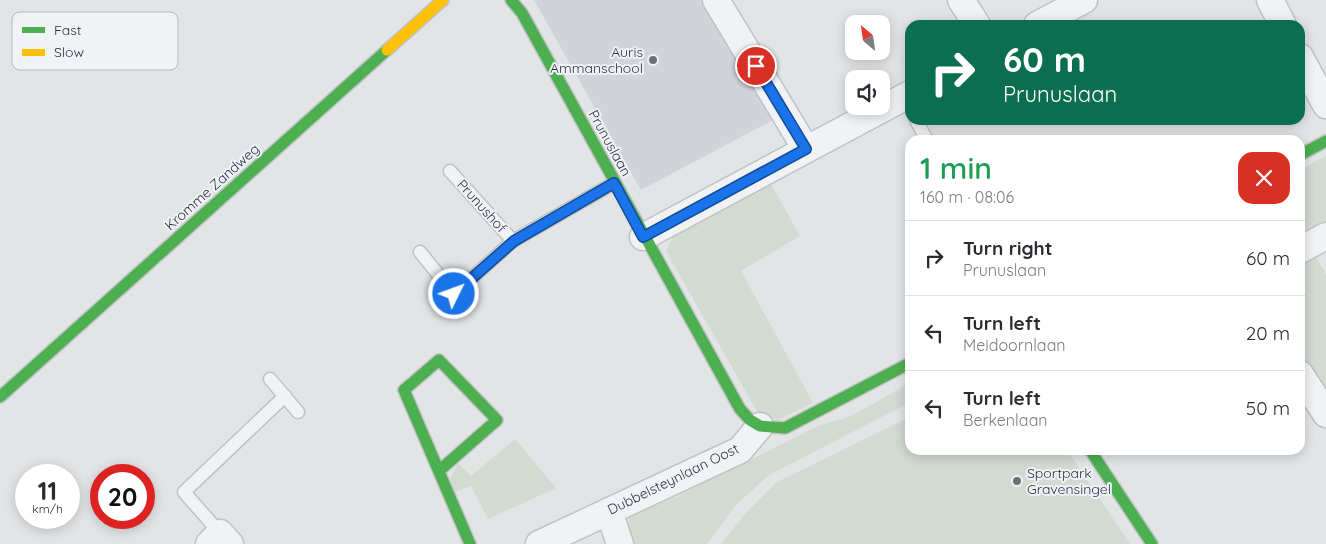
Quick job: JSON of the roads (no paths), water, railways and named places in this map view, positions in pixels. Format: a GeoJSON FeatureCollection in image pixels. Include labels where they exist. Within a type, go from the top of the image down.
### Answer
{"type":"FeatureCollection","features":[{"type":"Feature","properties":{"kind":"street","name":"Kromme Zandweg"},"geometry":{"type":"LineString","coordinates":[[0,397],[443,0]]}},
{"type":"Feature","properties":{"kind":"street","name":"Prunuslaan"},"geometry":{"type":"LineString","coordinates":[[511,0],[522,13],[643,237],[740,408],[750,420],[760,426]]}},
{"type":"Feature","properties":{"kind":"street"},"geometry":{"type":"LineString","coordinates":[[716,0],[806,149]]}},
{"type":"Feature","properties":{"kind":"street"},"geometry":{"type":"LineString","coordinates":[[961,0],[974,20]]}},
{"type":"Feature","properties":{"kind":"street"},"geometry":{"type":"LineString","coordinates":[[1046,20],[1084,0]]}},
{"type":"Feature","properties":{"kind":"street"},"geometry":{"type":"LineString","coordinates":[[1270,0],[1280,20]]}},
{"type":"Feature","properties":{"kind":"street"},"geometry":{"type":"LineString","coordinates":[[1305,66],[1326,105]]}},
{"type":"Feature","properties":{"kind":"street"},"geometry":{"type":"LineString","coordinates":[[643,237],[806,149],[905,107]]}},
{"type":"Feature","properties":{"kind":"street"},"geometry":{"type":"LineString","coordinates":[[1305,152],[1326,141]]}},
{"type":"Feature","properties":{"kind":"street"},"geometry":{"type":"LineString","coordinates":[[440,470],[497,420],[439,360],[404,390],[440,470],[470,544]]}},
{"type":"Feature","properties":{"kind":"street"},"geometry":{"type":"LineString","coordinates":[[760,426],[786,428],[905,366]]}},
{"type":"Feature","properties":{"kind":"street"},"geometry":{"type":"LineString","coordinates":[[1305,382],[1326,414]]}},
{"type":"Feature","properties":{"kind":"street","name":"Dubbelsteynlaan Oost"},"geometry":{"type":"LineString","coordinates":[[539,544],[740,450],[760,426]]}},
{"type":"Feature","properties":{"kind":"street"},"geometry":{"type":"LineString","coordinates":[[1093,455],[1152,544]]}},
{"type":"Feature","properties":{"kind":"street"},"geometry":{"type":"LineString","coordinates":[[609,511],[620,544]]}},
{"type":"Feature","properties":{"kind":"lane","name":"Prunushof"},"geometry":{"type":"LineString","coordinates":[[450,171],[514,241]]}},
{"type":"Feature","properties":{"kind":"lane","name":"Prunushof"},"geometry":{"type":"LineString","coordinates":[[420,252],[454,294],[514,241],[614,183]]}},
{"type":"Feature","properties":{"kind":"lane"},"geometry":{"type":"LineString","coordinates":[[270,378],[298,412]]}},
{"type":"Feature","properties":{"kind":"lane"},"geometry":{"type":"LineString","coordinates":[[219,540],[184,492],[285,396]]}},
{"type":"Feature","properties":{"kind":"place","name":"Auris Ammanschool"},"geometry":{"type":"Point","coordinates":[653,60]}},
{"type":"Feature","properties":{"kind":"place","name":"Sportpark Gravensingel"},"geometry":{"type":"Point","coordinates":[1017,481]}}]}
